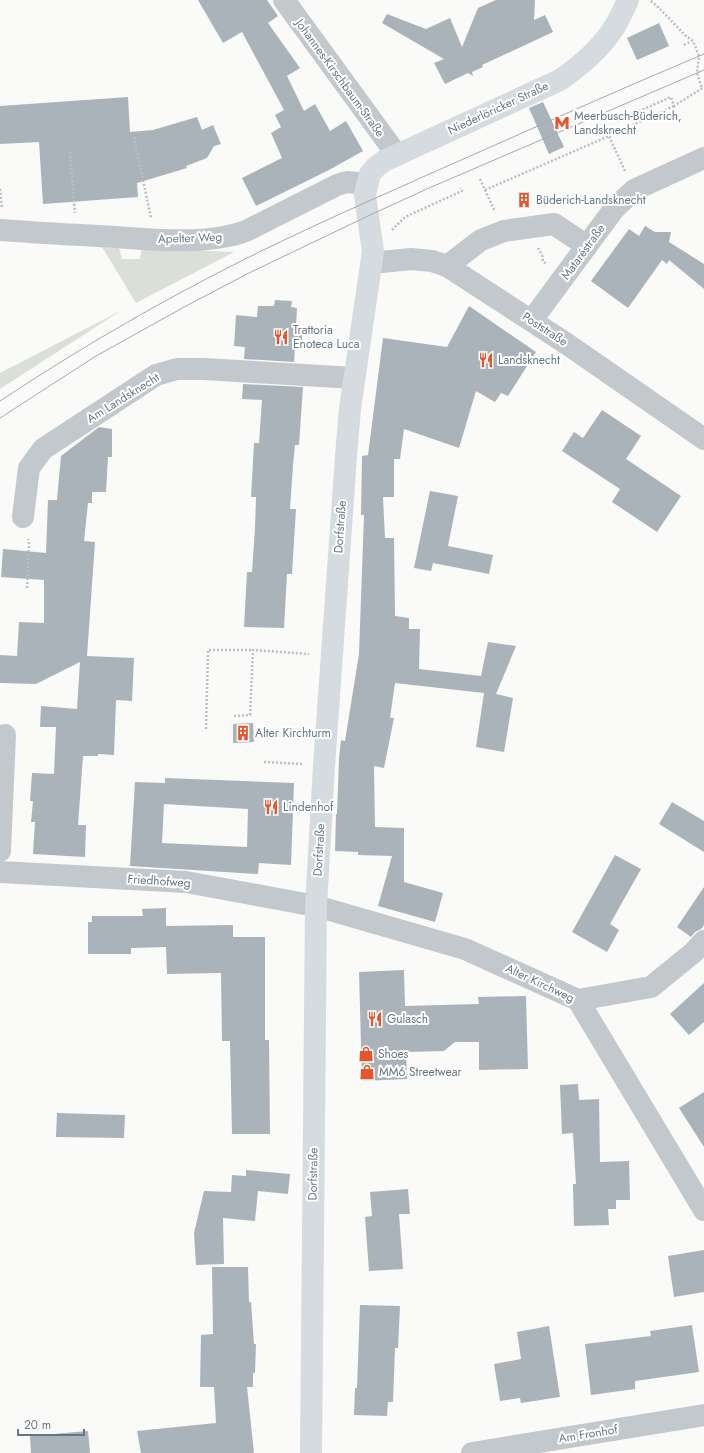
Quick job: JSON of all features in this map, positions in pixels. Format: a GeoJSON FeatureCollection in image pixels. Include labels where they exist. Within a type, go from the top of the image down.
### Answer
{"type":"FeatureCollection","features":[{"type":"Feature","properties":{"kind":"main road","name":"Niederlöricker Straße"},"geometry":{"type":"LineString","coordinates":[[366,193],[370,174],[376,167],[397,155],[560,80],[584,63],[601,45],[616,25],[628,0]]}},
{"type":"Feature","properties":{"kind":"main road","name":"Dorfstraße"},"geometry":{"type":"LineString","coordinates":[[311,1453],[316,906],[331,655],[346,443],[372,257],[366,193]]}},
{"type":"Feature","properties":{"kind":"street","name":"Johannes-Kirschbaum-Straße"},"geometry":{"type":"LineString","coordinates":[[284,0],[397,155]]}},
{"type":"Feature","properties":{"kind":"street","name":"Mataréstraße"},"geometry":{"type":"LineString","coordinates":[[532,320],[614,209],[634,190],[704,158]]}},
{"type":"Feature","properties":{"kind":"street","name":"Apelter Weg"},"geometry":{"type":"LineString","coordinates":[[0,230],[156,240],[184,240],[232,236],[246,231],[337,185],[347,182],[366,193]]}},
{"type":"Feature","properties":{"kind":"street"},"geometry":{"type":"LineString","coordinates":[[448,266],[481,240],[504,231],[554,224],[587,246]]}},
{"type":"Feature","properties":{"kind":"street","name":"Poststraße"},"geometry":{"type":"LineString","coordinates":[[372,257],[432,261],[448,266],[532,320],[704,439]]}},
{"type":"Feature","properties":{"kind":"street","name":"Am Landsknecht"},"geometry":{"type":"LineString","coordinates":[[23,517],[29,468],[44,449],[156,375],[177,369],[204,369],[354,378]]}},
{"type":"Feature","properties":{"kind":"street"},"geometry":{"type":"LineString","coordinates":[[0,851],[5,735]]}},
{"type":"Feature","properties":{"kind":"street","name":"Friedhofweg"},"geometry":{"type":"LineString","coordinates":[[0,872],[186,882],[316,906]]}},
{"type":"Feature","properties":{"kind":"street","name":"Alter Kirchweg"},"geometry":{"type":"LineString","coordinates":[[316,906],[465,949],[578,1000],[704,1210]]}},
{"type":"Feature","properties":{"kind":"street"},"geometry":{"type":"LineString","coordinates":[[578,1000],[651,987],[694,952],[704,941]]}},
{"type":"Feature","properties":{"kind":"street","name":"Am Fronhof"},"geometry":{"type":"LineString","coordinates":[[472,1453],[704,1416]]}},
{"type":"Feature","properties":{"kind":"path"},"geometry":{"type":"LineString","coordinates":[[480,179],[485,190],[674,106],[703,88],[697,73],[699,56],[693,41],[684,35],[657,6],[648,0]]}},
{"type":"Feature","properties":{"kind":"path"},"geometry":{"type":"LineString","coordinates":[[684,46],[693,41]]}},
{"type":"Feature","properties":{"kind":"path"},"geometry":{"type":"LineString","coordinates":[[617,121],[671,97],[674,106]]}},
{"type":"Feature","properties":{"kind":"path"},"geometry":{"type":"LineString","coordinates":[[609,136],[634,190]]}},
{"type":"Feature","properties":{"kind":"path"},"geometry":{"type":"LineString","coordinates":[[134,137],[156,240]]}},
{"type":"Feature","properties":{"kind":"path"},"geometry":{"type":"LineString","coordinates":[[70,152],[77,235]]}},
{"type":"Feature","properties":{"kind":"path"},"geometry":{"type":"LineString","coordinates":[[372,257],[405,217],[462,192],[460,188]]}},
{"type":"Feature","properties":{"kind":"path"},"geometry":{"type":"LineString","coordinates":[[23,517],[29,543],[27,588]]}},
{"type":"Feature","properties":{"kind":"path"},"geometry":{"type":"LineString","coordinates":[[206,729],[208,650],[253,650],[331,655]]}},
{"type":"Feature","properties":{"kind":"path"},"geometry":{"type":"LineString","coordinates":[[234,716],[250,715],[253,650]]}},
{"type":"Feature","properties":{"kind":"path"},"geometry":{"type":"LineString","coordinates":[[264,762],[324,766]]}},
{"type":"Feature","properties":{"kind":"shaded area"},"geometry":{"type":"Polygon","coordinates":[[[102,247],[119,248],[122,259],[140,259],[142,248],[234,252],[136,303],[102,247]]]}},
{"type":"Feature","properties":{"kind":"shaded area"},"geometry":{"type":"Polygon","coordinates":[[[122,310],[0,389],[0,373],[122,310]]]}},
{"type":"Feature","properties":{"kind":"building"},"geometry":{"type":"Polygon","coordinates":[[[198,0],[267,0],[278,16],[268,23],[300,68],[287,76],[304,111],[315,104],[330,131],[346,121],[363,151],[329,170],[256,206],[242,178],[282,158],[271,133],[281,127],[275,115],[284,110],[242,32],[223,43],[198,0]]]}},
{"type":"Feature","properties":{"kind":"building"},"geometry":{"type":"Polygon","coordinates":[[[496,0],[535,0],[534,20],[545,15],[553,32],[482,65],[483,67],[472,72],[473,76],[468,73],[445,84],[434,63],[444,59],[382,23],[387,14],[426,29],[450,18],[462,47],[478,8],[496,0]]]}},
{"type":"Feature","properties":{"kind":"building"},"geometry":{"type":"Polygon","coordinates":[[[659,23],[669,46],[637,60],[627,38],[659,23]]]}},
{"type":"Feature","properties":{"kind":"building"},"geometry":{"type":"Polygon","coordinates":[[[128,97],[130,132],[153,130],[197,117],[202,130],[213,125],[221,144],[214,146],[207,158],[186,166],[187,168],[137,183],[138,197],[43,204],[39,142],[0,144],[0,106],[128,97]]]}},
{"type":"Feature","properties":{"kind":"building"},"geometry":{"type":"Polygon","coordinates":[[[543,102],[564,147],[549,154],[529,108],[543,102]]]}},
{"type":"Feature","properties":{"kind":"building"},"geometry":{"type":"Polygon","coordinates":[[[645,226],[655,232],[671,232],[669,242],[704,264],[704,289],[669,260],[667,264],[662,260],[628,308],[591,281],[629,229],[639,236],[645,226]]]}},
{"type":"Feature","properties":{"kind":"building"},"geometry":{"type":"Polygon","coordinates":[[[275,300],[292,301],[291,307],[297,308],[296,327],[303,327],[301,349],[295,348],[294,362],[244,359],[245,347],[234,346],[236,315],[257,317],[258,306],[274,306],[275,300]]]}},
{"type":"Feature","properties":{"kind":"building"},"geometry":{"type":"Polygon","coordinates":[[[469,306],[536,352],[508,396],[501,393],[495,402],[476,391],[459,448],[404,429],[400,459],[394,459],[394,497],[383,497],[385,538],[394,538],[395,616],[409,618],[409,629],[420,629],[419,669],[481,676],[488,642],[516,646],[496,694],[513,698],[504,752],[476,747],[484,693],[395,683],[390,718],[394,718],[384,768],[374,766],[375,827],[404,828],[404,882],[443,893],[435,922],[378,906],[392,856],[358,855],[358,852],[335,851],[339,758],[341,740],[345,741],[359,654],[364,515],[361,515],[362,456],[368,455],[383,338],[447,347],[469,306]]]}},
{"type":"Feature","properties":{"kind":"building"},"geometry":{"type":"Polygon","coordinates":[[[243,384],[303,387],[299,445],[295,445],[293,465],[290,509],[296,509],[292,574],[287,574],[284,628],[244,627],[247,572],[252,572],[255,528],[256,497],[251,497],[254,443],[259,443],[262,400],[242,399],[243,384]]]}},
{"type":"Feature","properties":{"kind":"building"},"geometry":{"type":"Polygon","coordinates":[[[602,410],[641,436],[626,459],[681,496],[657,532],[612,502],[620,489],[562,451],[574,432],[583,438],[602,410]]]}},
{"type":"Feature","properties":{"kind":"building"},"geometry":{"type":"Polygon","coordinates":[[[99,427],[112,429],[112,457],[108,457],[106,492],[92,492],[92,503],[88,503],[84,541],[95,542],[87,656],[134,658],[132,701],[116,700],[114,755],[98,754],[98,756],[83,756],[78,825],[86,825],[85,857],[33,854],[35,822],[31,822],[33,801],[30,801],[32,773],[54,774],[56,727],[40,727],[41,706],[77,709],[80,662],[36,684],[0,683],[0,655],[17,656],[19,622],[44,623],[44,580],[1,577],[3,549],[46,553],[48,500],[57,500],[61,456],[99,427]]]}},
{"type":"Feature","properties":{"kind":"building"},"geometry":{"type":"Polygon","coordinates":[[[430,491],[458,496],[448,546],[493,555],[489,574],[433,563],[431,571],[414,568],[430,491]]]}},
{"type":"Feature","properties":{"kind":"building","name":"Alter Kirchturm"},"geometry":{"type":"Polygon","coordinates":[[[253,723],[254,742],[233,743],[233,724],[253,723]]]}},
{"type":"Feature","properties":{"kind":"building"},"geometry":{"type":"Polygon","coordinates":[[[165,778],[294,783],[291,865],[259,863],[258,874],[130,866],[135,782],[165,783],[165,778]],[[164,804],[162,843],[247,847],[248,809],[164,804]]]}},
{"type":"Feature","properties":{"kind":"building"},"geometry":{"type":"Polygon","coordinates":[[[672,802],[704,821],[704,852],[659,824],[672,802]]]}},
{"type":"Feature","properties":{"kind":"building"},"geometry":{"type":"Polygon","coordinates":[[[615,855],[641,869],[610,924],[619,930],[607,952],[572,932],[615,855]]]}},
{"type":"Feature","properties":{"kind":"building"},"geometry":{"type":"Polygon","coordinates":[[[704,887],[704,925],[691,937],[677,927],[704,887]]]}},
{"type":"Feature","properties":{"kind":"building"},"geometry":{"type":"Polygon","coordinates":[[[166,908],[166,926],[233,925],[233,937],[265,937],[265,1040],[269,1040],[270,1134],[232,1134],[230,1041],[222,1041],[221,973],[167,974],[166,947],[131,948],[131,954],[88,954],[88,922],[92,922],[92,916],[143,916],[142,909],[166,908]]]}},
{"type":"Feature","properties":{"kind":"building"},"geometry":{"type":"Polygon","coordinates":[[[404,970],[405,1006],[479,1004],[478,997],[526,996],[528,1069],[479,1070],[479,1042],[455,1042],[444,1051],[406,1052],[407,1079],[362,1081],[359,972],[404,970]]]}},
{"type":"Feature","properties":{"kind":"building"},"geometry":{"type":"Polygon","coordinates":[[[704,983],[704,1022],[689,1035],[670,1014],[704,983]]]}},
{"type":"Feature","properties":{"kind":"building"},"geometry":{"type":"Polygon","coordinates":[[[578,1084],[579,1100],[599,1099],[600,1162],[629,1161],[630,1200],[616,1200],[616,1209],[608,1209],[609,1225],[574,1226],[573,1184],[576,1184],[573,1133],[562,1134],[560,1085],[578,1084]]]}},
{"type":"Feature","properties":{"kind":"building"},"geometry":{"type":"Polygon","coordinates":[[[704,1092],[704,1147],[679,1108],[704,1092]]]}},
{"type":"Feature","properties":{"kind":"building"},"geometry":{"type":"Polygon","coordinates":[[[57,1113],[125,1115],[124,1138],[56,1137],[57,1113]]]}},
{"type":"Feature","properties":{"kind":"building"},"geometry":{"type":"Polygon","coordinates":[[[246,1170],[290,1174],[288,1194],[258,1191],[255,1221],[223,1218],[224,1264],[196,1265],[194,1233],[204,1191],[231,1192],[232,1175],[246,1176],[246,1170]]]}},
{"type":"Feature","properties":{"kind":"building"},"geometry":{"type":"Polygon","coordinates":[[[408,1189],[410,1214],[399,1214],[403,1269],[369,1271],[365,1217],[372,1216],[370,1192],[408,1189]]]}},
{"type":"Feature","properties":{"kind":"building"},"geometry":{"type":"Polygon","coordinates":[[[704,1250],[704,1292],[674,1297],[668,1256],[704,1250]]]}},
{"type":"Feature","properties":{"kind":"building"},"geometry":{"type":"Polygon","coordinates":[[[212,1267],[248,1267],[249,1302],[251,1302],[254,1344],[256,1344],[253,1387],[247,1387],[254,1453],[141,1453],[137,1431],[216,1423],[214,1387],[200,1387],[201,1335],[213,1334],[212,1267]]]}},
{"type":"Feature","properties":{"kind":"building"},"geometry":{"type":"Polygon","coordinates":[[[360,1305],[400,1306],[398,1348],[395,1348],[393,1402],[388,1402],[387,1416],[354,1415],[355,1388],[357,1388],[360,1305]]]}},
{"type":"Feature","properties":{"kind":"building"},"geometry":{"type":"Polygon","coordinates":[[[692,1325],[699,1372],[635,1381],[635,1389],[591,1395],[585,1344],[651,1336],[650,1331],[692,1325]]]}},
{"type":"Feature","properties":{"kind":"building"},"geometry":{"type":"Polygon","coordinates":[[[549,1326],[560,1397],[521,1403],[520,1398],[500,1401],[494,1364],[521,1359],[517,1332],[549,1326]]]}},
{"type":"Feature","properties":{"kind":"building"},"geometry":{"type":"Polygon","coordinates":[[[88,1431],[90,1453],[31,1453],[30,1436],[88,1431]]]}},
{"type":"Feature","properties":{"kind":"tram line"},"geometry":{"type":"LineString","coordinates":[[0,401],[72,355],[146,311],[260,251],[330,218],[704,54]]}},
{"type":"Feature","properties":{"kind":"tram line"},"geometry":{"type":"LineString","coordinates":[[0,418],[96,356],[249,273],[429,188],[704,70]]}},
{"type":"Feature","properties":{"kind":"place","name":"Meerbusch-Büderich, Landsknecht"},"geometry":{"type":"Point","coordinates":[562,123]}},
{"type":"Feature","properties":{"kind":"place","name":"Büderich-Landsknecht"},"geometry":{"type":"Point","coordinates":[524,200]}},
{"type":"Feature","properties":{"kind":"place","name":"Trattoria Enoteca Luca"},"geometry":{"type":"Point","coordinates":[281,337]}},
{"type":"Feature","properties":{"kind":"place","name":"Landsknecht"},"geometry":{"type":"Point","coordinates":[486,360]}},
{"type":"Feature","properties":{"kind":"place","name":"Alter Kirchturm"},"geometry":{"type":"Point","coordinates":[243,733]}},
{"type":"Feature","properties":{"kind":"place","name":"Lindenhof"},"geometry":{"type":"Point","coordinates":[271,807]}},
{"type":"Feature","properties":{"kind":"place","name":"Gulasch"},"geometry":{"type":"Point","coordinates":[375,1019]}},
{"type":"Feature","properties":{"kind":"place","name":"Shoes"},"geometry":{"type":"Point","coordinates":[366,1054]}},
{"type":"Feature","properties":{"kind":"place","name":"MM6 Streetwear"},"geometry":{"type":"Point","coordinates":[367,1072]}}]}
